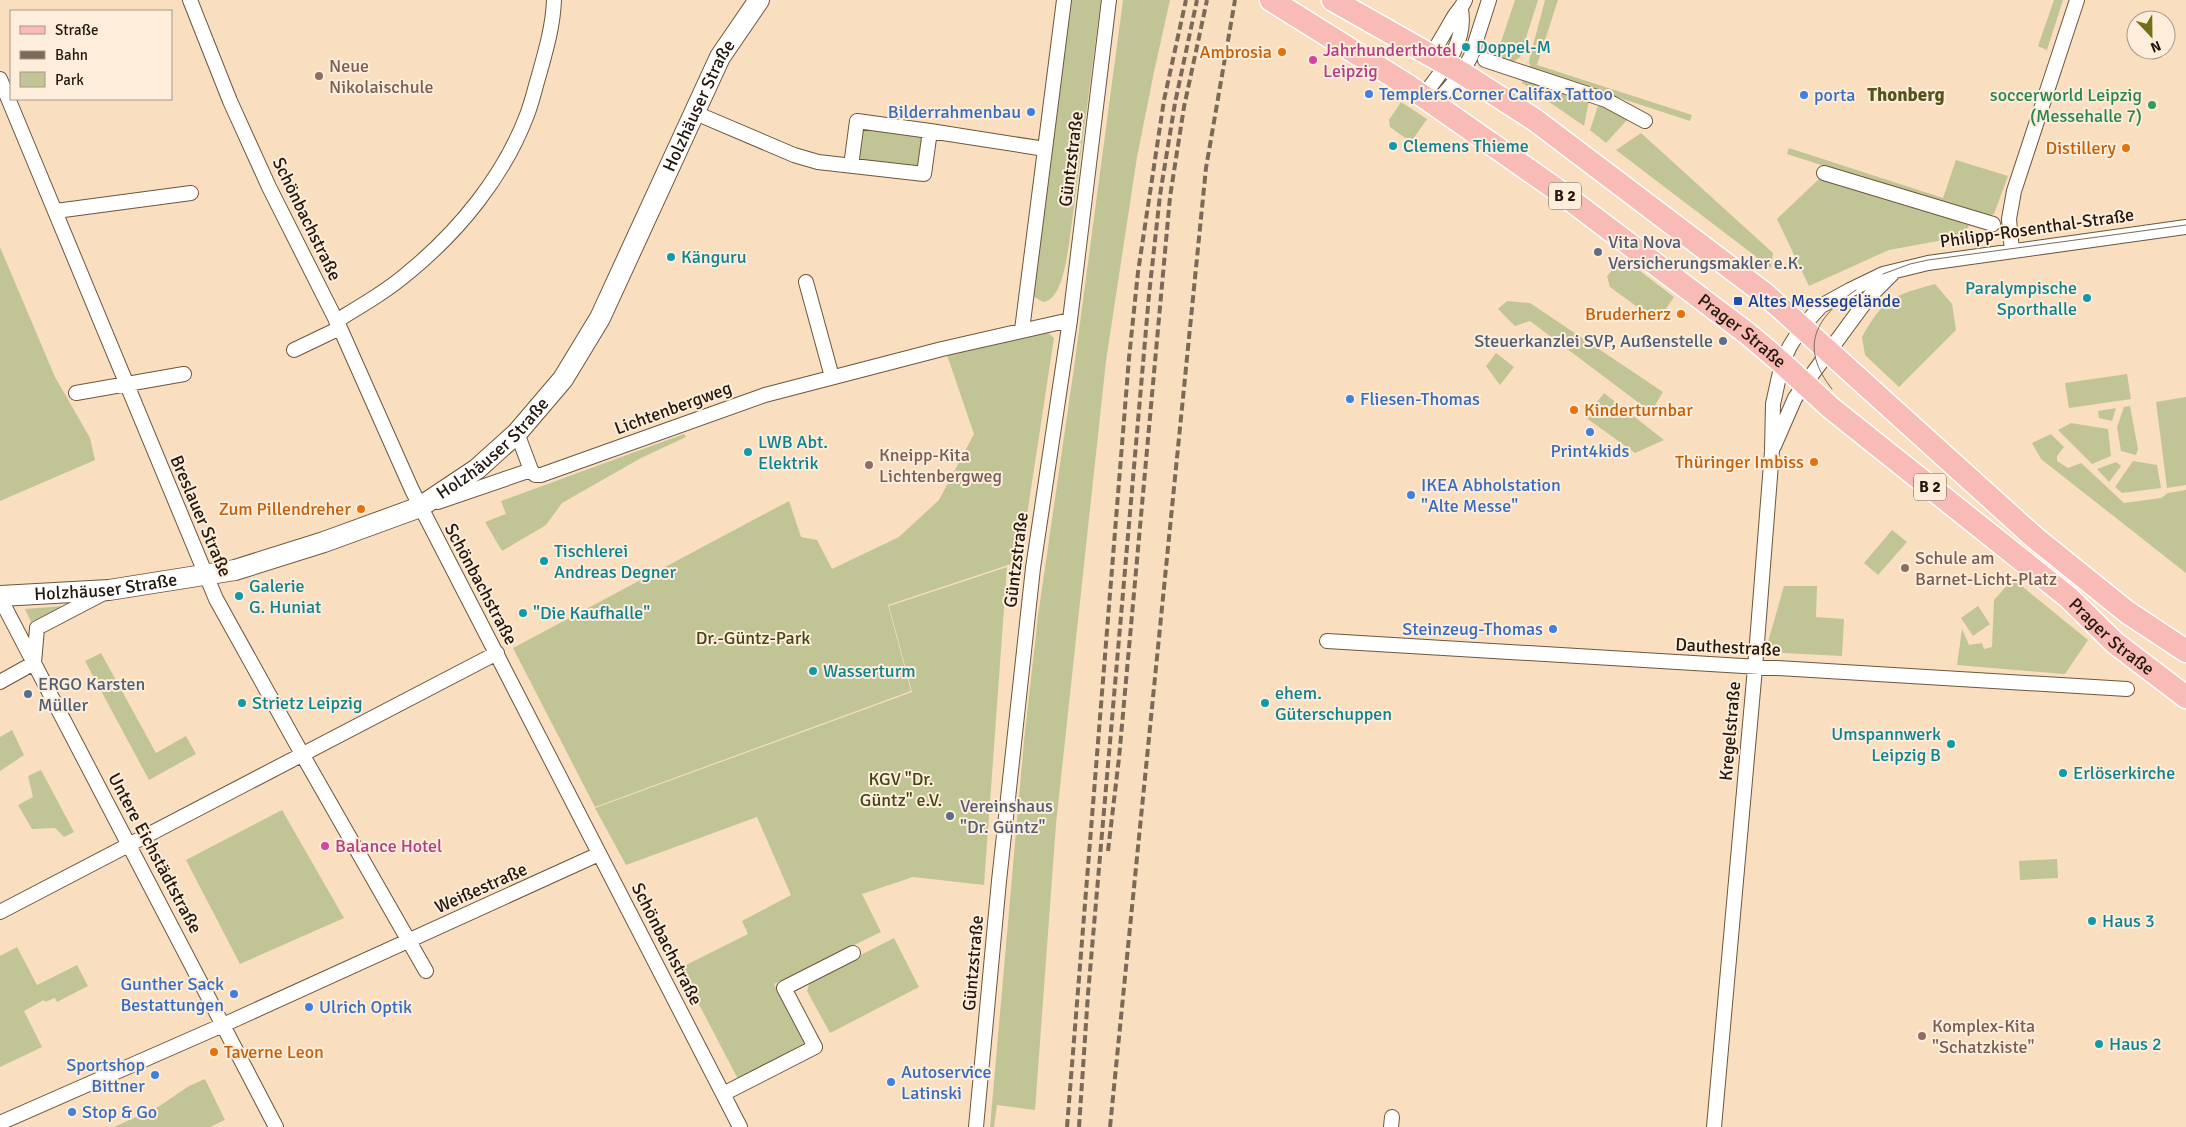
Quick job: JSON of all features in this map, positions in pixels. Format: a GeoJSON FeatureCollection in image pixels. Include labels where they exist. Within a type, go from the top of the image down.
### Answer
{"type":"FeatureCollection","features":[{"type":"Feature","properties":{"kind":"main road","name":"Holzhäuser Straße"},"geometry":{"type":"LineString","coordinates":[[0,597],[109,590],[235,570],[324,542],[420,507],[476,469],[517,433],[563,379],[600,318],[693,112],[720,57],[759,0]]}},
{"type":"Feature","properties":{"kind":"main road","name":"Prager Straße"},"geometry":{"type":"LineString","coordinates":[[1271,0],[1429,100],[1560,192],[1748,334],[1782,363],[1817,367],[2127,612],[2186,651]]}},
{"type":"Feature","properties":{"kind":"main road","name":"Prager Straße"},"geometry":{"type":"LineString","coordinates":[[1333,0],[1446,64],[1535,120],[1765,294],[1798,334],[1817,367],[1831,408],[2068,597],[2115,642],[2186,697]]}},
{"type":"Feature","properties":{"kind":"street","name":"Schönbachstraße"},"geometry":{"type":"LineString","coordinates":[[190,0],[230,101],[269,187],[338,325],[420,507],[740,1127]]}},
{"type":"Feature","properties":{"kind":"street"},"geometry":{"type":"LineString","coordinates":[[294,350],[338,325],[409,273],[448,237],[483,195],[507,156],[527,115],[548,42],[554,0]]}},
{"type":"Feature","properties":{"kind":"street","name":"Güntzstraße"},"geometry":{"type":"LineString","coordinates":[[1022,330],[1064,0]]}},
{"type":"Feature","properties":{"kind":"street","name":"Güntzstraße"},"geometry":{"type":"LineString","coordinates":[[976,1127],[999,881],[1033,568],[1070,320],[1109,0]]}},
{"type":"Feature","properties":{"kind":"street"},"geometry":{"type":"LineString","coordinates":[[1446,64],[1471,56],[1489,0]]}},
{"type":"Feature","properties":{"kind":"street"},"geometry":{"type":"LineString","coordinates":[[2012,251],[2009,219],[2014,191],[2077,0]]}},
{"type":"Feature","properties":{"kind":"street"},"geometry":{"type":"LineString","coordinates":[[1429,100],[1458,43],[1464,24],[1463,5]]}},
{"type":"Feature","properties":{"kind":"street"},"geometry":{"type":"LineString","coordinates":[[1486,60],[1606,100],[1645,120]]}},
{"type":"Feature","properties":{"kind":"street","name":"Breslauer Straße"},"geometry":{"type":"LineString","coordinates":[[0,79],[220,607],[426,971]]}},
{"type":"Feature","properties":{"kind":"street"},"geometry":{"type":"LineString","coordinates":[[693,112],[794,155],[818,162],[924,174],[930,131]]}},
{"type":"Feature","properties":{"kind":"street"},"geometry":{"type":"LineString","coordinates":[[851,166],[857,121],[1045,149]]}},
{"type":"Feature","properties":{"kind":"street"},"geometry":{"type":"LineString","coordinates":[[1824,173],[1993,224]]}},
{"type":"Feature","properties":{"kind":"street"},"geometry":{"type":"LineString","coordinates":[[56,211],[191,193]]}},
{"type":"Feature","properties":{"kind":"street","name":"Philipp-Rosenthal-Straße"},"geometry":{"type":"LineString","coordinates":[[1798,334],[1821,306],[1876,277],[1894,272],[1928,263],[2186,227]]}},
{"type":"Feature","properties":{"kind":"street"},"geometry":{"type":"LineString","coordinates":[[1772,451],[1795,398],[1870,297],[1894,272]]}},
{"type":"Feature","properties":{"kind":"street"},"geometry":{"type":"LineString","coordinates":[[806,282],[832,377]]}},
{"type":"Feature","properties":{"kind":"street","name":"Lichtenbergweg"},"geometry":{"type":"LineString","coordinates":[[420,507],[530,470],[535,475],[542,475],[765,395],[1022,330],[1070,320]]}},
{"type":"Feature","properties":{"kind":"street","name":"Kregelstraße"},"geometry":{"type":"LineString","coordinates":[[1714,1127],[1755,668],[1772,451],[1773,404],[1782,363],[1798,334]]}},
{"type":"Feature","properties":{"kind":"street"},"geometry":{"type":"LineString","coordinates":[[76,393],[184,374]]}},
{"type":"Feature","properties":{"kind":"street"},"geometry":{"type":"LineString","coordinates":[[517,433],[530,470]]}},
{"type":"Feature","properties":{"kind":"street"},"geometry":{"type":"LineString","coordinates":[[0,682],[34,663],[38,628],[109,590]]}},
{"type":"Feature","properties":{"kind":"street","name":"Untere Eichstädtstraße"},"geometry":{"type":"LineString","coordinates":[[0,597],[276,1127]]}},
{"type":"Feature","properties":{"kind":"street","name":"Dauthestraße"},"geometry":{"type":"LineString","coordinates":[[1327,641],[2127,689]]}},
{"type":"Feature","properties":{"kind":"street"},"geometry":{"type":"LineString","coordinates":[[0,912],[496,653]]}},
{"type":"Feature","properties":{"kind":"street","name":"Weißestraße"},"geometry":{"type":"LineString","coordinates":[[0,1123],[223,1025],[599,854]]}},
{"type":"Feature","properties":{"kind":"street"},"geometry":{"type":"LineString","coordinates":[[723,1094],[815,1047],[784,988],[853,953]]}},
{"type":"Feature","properties":{"kind":"green space"},"geometry":{"type":"Polygon","coordinates":[[[1070,0],[1101,0],[1066,260],[1059,287],[1049,300],[1043,302],[1031,295],[1070,0]]]}},
{"type":"Feature","properties":{"kind":"green space"},"geometry":{"type":"Polygon","coordinates":[[[1123,0],[1170,0],[1137,157],[1106,361],[1056,824],[1035,1110],[997,1105],[994,1127],[990,1127],[1024,741],[1038,616],[1074,368],[1123,0]]]}},
{"type":"Feature","properties":{"kind":"green space"},"geometry":{"type":"Polygon","coordinates":[[[1515,0],[1538,0],[1520,57],[1512,63],[1496,57],[1515,0]]]}},
{"type":"Feature","properties":{"kind":"green space"},"geometry":{"type":"Polygon","coordinates":[[[1545,0],[1558,0],[1537,65],[1692,115],[1690,121],[1531,69],[1529,61],[1545,0]]]}},
{"type":"Feature","properties":{"kind":"green space"},"geometry":{"type":"Polygon","coordinates":[[[2054,0],[2063,0],[2047,50],[2038,46],[2054,0]]]}},
{"type":"Feature","properties":{"kind":"green space"},"geometry":{"type":"Polygon","coordinates":[[[1523,78],[1589,100],[1584,126],[1522,83],[1523,78]]]}},
{"type":"Feature","properties":{"kind":"green space"},"geometry":{"type":"Polygon","coordinates":[[[1401,102],[1427,119],[1411,142],[1390,127],[1389,120],[1401,102]]]}},
{"type":"Feature","properties":{"kind":"green space"},"geometry":{"type":"Polygon","coordinates":[[[1599,103],[1615,108],[1627,120],[1606,143],[1590,130],[1599,103]]]}},
{"type":"Feature","properties":{"kind":"green space"},"geometry":{"type":"Polygon","coordinates":[[[860,125],[925,135],[921,170],[856,161],[860,125]]]}},
{"type":"Feature","properties":{"kind":"green space"},"geometry":{"type":"Polygon","coordinates":[[[1641,133],[1773,253],[1771,268],[1616,150],[1641,133]]]}},
{"type":"Feature","properties":{"kind":"green space"},"geometry":{"type":"Polygon","coordinates":[[[1789,148],[1943,198],[1956,160],[2008,176],[1994,214],[1981,217],[1787,154],[1789,148]]]}},
{"type":"Feature","properties":{"kind":"green space"},"geometry":{"type":"Polygon","coordinates":[[[1821,177],[1969,225],[1965,236],[1889,250],[1809,286],[1777,219],[1821,177]]]}},
{"type":"Feature","properties":{"kind":"green space"},"geometry":{"type":"Polygon","coordinates":[[[0,247],[55,377],[90,438],[95,460],[0,501],[0,247]]]}},
{"type":"Feature","properties":{"kind":"green space"},"geometry":{"type":"Polygon","coordinates":[[[1623,258],[1674,297],[1661,316],[1651,317],[1610,287],[1607,276],[1623,258]]]}},
{"type":"Feature","properties":{"kind":"green space"},"geometry":{"type":"Polygon","coordinates":[[[1935,284],[1952,304],[1956,330],[1899,387],[1865,355],[1862,337],[1876,314],[1891,300],[1935,284]]]}},
{"type":"Feature","properties":{"kind":"green space"},"geometry":{"type":"Polygon","coordinates":[[[1507,301],[1530,303],[1663,392],[1651,412],[1530,321],[1515,326],[1498,309],[1507,301]]]}},
{"type":"Feature","properties":{"kind":"green space","name":"Dr.-Güntz-Park"},"geometry":{"type":"Polygon","coordinates":[[[1047,332],[1054,338],[1020,561],[888,605],[911,691],[595,807],[513,648],[789,501],[801,537],[817,540],[832,569],[899,537],[939,500],[974,434],[947,355],[1047,332]]]}},
{"type":"Feature","properties":{"kind":"green space"},"geometry":{"type":"Polygon","coordinates":[[[1496,353],[1514,367],[1500,385],[1486,366],[1496,353]]]}},
{"type":"Feature","properties":{"kind":"green space"},"geometry":{"type":"Polygon","coordinates":[[[2127,374],[2131,399],[2069,408],[2065,383],[2127,374]]]}},
{"type":"Feature","properties":{"kind":"green space"},"geometry":{"type":"Polygon","coordinates":[[[1604,393],[1664,440],[1635,453],[1585,417],[1604,393]]]}},
{"type":"Feature","properties":{"kind":"green space"},"geometry":{"type":"Polygon","coordinates":[[[2186,397],[2186,485],[2167,488],[2156,402],[2186,397]]]}},
{"type":"Feature","properties":{"kind":"green space"},"geometry":{"type":"Polygon","coordinates":[[[2130,406],[2138,449],[2136,455],[2121,451],[2117,427],[2124,407],[2130,406]]]}},
{"type":"Feature","properties":{"kind":"green space"},"geometry":{"type":"Polygon","coordinates":[[[2116,408],[2112,421],[2099,418],[2098,411],[2116,408]]]}},
{"type":"Feature","properties":{"kind":"green space"},"geometry":{"type":"Polygon","coordinates":[[[2071,423],[2108,429],[2111,456],[2092,464],[2058,430],[2071,423]]]}},
{"type":"Feature","properties":{"kind":"green space"},"geometry":{"type":"Polygon","coordinates":[[[684,434],[686,437],[641,458],[562,503],[546,525],[502,551],[485,522],[506,514],[501,501],[684,434]]]}},
{"type":"Feature","properties":{"kind":"green space"},"geometry":{"type":"Polygon","coordinates":[[[2051,434],[2064,447],[2057,456],[2057,461],[2068,468],[2081,463],[2124,503],[2161,498],[2168,493],[2186,490],[2186,573],[2041,459],[2032,443],[2051,434]]]}},
{"type":"Feature","properties":{"kind":"green space"},"geometry":{"type":"Polygon","coordinates":[[[2133,461],[2157,465],[2161,488],[2122,493],[2115,487],[2133,461]]]}},
{"type":"Feature","properties":{"kind":"green space"},"geometry":{"type":"Polygon","coordinates":[[[2116,462],[2121,466],[2109,482],[2097,469],[2116,462]]]}},
{"type":"Feature","properties":{"kind":"green space"},"geometry":{"type":"Polygon","coordinates":[[[1892,530],[1907,542],[1878,575],[1864,563],[1892,530]]]}},
{"type":"Feature","properties":{"kind":"green space","name":"KGV \"Dr. Güntz\" e.V."},"geometry":{"type":"Polygon","coordinates":[[[1007,567],[984,885],[913,877],[862,894],[881,932],[774,984],[808,1047],[739,1081],[680,968],[748,934],[742,921],[791,895],[757,817],[626,865],[595,808],[912,692],[889,606],[1007,567]]]}},
{"type":"Feature","properties":{"kind":"green space"},"geometry":{"type":"Polygon","coordinates":[[[2013,579],[2088,640],[2065,674],[1957,665],[1962,629],[1969,645],[1982,643],[1984,649],[1992,647],[1994,600],[2013,579]]]}},
{"type":"Feature","properties":{"kind":"green space"},"geometry":{"type":"Polygon","coordinates":[[[1784,586],[1817,586],[1816,617],[1844,619],[1842,656],[1783,653],[1768,642],[1784,586]]]}},
{"type":"Feature","properties":{"kind":"green space"},"geometry":{"type":"Polygon","coordinates":[[[63,606],[31,622],[25,609],[63,606]]]}},
{"type":"Feature","properties":{"kind":"green space"},"geometry":{"type":"Polygon","coordinates":[[[1978,606],[1990,624],[1973,636],[1961,618],[1978,606]]]}},
{"type":"Feature","properties":{"kind":"green space"},"geometry":{"type":"Polygon","coordinates":[[[101,653],[156,753],[186,736],[196,754],[149,780],[85,661],[101,653]]]}},
{"type":"Feature","properties":{"kind":"green space"},"geometry":{"type":"Polygon","coordinates":[[[12,730],[24,755],[0,771],[0,737],[12,730]]]}},
{"type":"Feature","properties":{"kind":"green space"},"geometry":{"type":"Polygon","coordinates":[[[41,770],[74,832],[64,837],[55,828],[32,829],[18,805],[33,797],[28,776],[41,770]]]}},
{"type":"Feature","properties":{"kind":"green space"},"geometry":{"type":"Polygon","coordinates":[[[282,810],[344,918],[240,964],[186,860],[282,810]]]}},
{"type":"Feature","properties":{"kind":"green space"},"geometry":{"type":"Polygon","coordinates":[[[2057,859],[2058,878],[2020,880],[2019,861],[2057,859]]]}},
{"type":"Feature","properties":{"kind":"green space"},"geometry":{"type":"Polygon","coordinates":[[[894,938],[919,987],[830,1033],[807,991],[810,981],[894,938]]]}},
{"type":"Feature","properties":{"kind":"green space"},"geometry":{"type":"Polygon","coordinates":[[[17,947],[37,985],[77,965],[88,986],[57,1002],[55,998],[45,1002],[44,1000],[24,1011],[42,1047],[0,1067],[0,956],[17,947]]]}},
{"type":"Feature","properties":{"kind":"green space"},"geometry":{"type":"Polygon","coordinates":[[[205,1079],[225,1120],[210,1127],[114,1127],[158,1107],[189,1086],[205,1079]]]}},
{"type":"Feature","properties":{"kind":"tram line"},"geometry":{"type":"LineString","coordinates":[[1883,274],[1910,264],[1928,260],[2186,225]]}},
{"type":"Feature","properties":{"kind":"tram line"},"geometry":{"type":"LineString","coordinates":[[1832,389],[1822,374],[1816,359],[1814,346],[1816,334],[1822,322],[1831,311],[1856,290]]}},
{"type":"Feature","properties":{"kind":"railway"},"geometry":{"type":"LineString","coordinates":[[1067,1127],[1129,358],[1138,272],[1164,100],[1186,0]]}},
{"type":"Feature","properties":{"kind":"railway"},"geometry":{"type":"LineString","coordinates":[[1079,1127],[1088,994],[1149,295],[1160,195],[1175,103],[1197,0]]}},
{"type":"Feature","properties":{"kind":"railway"},"geometry":{"type":"LineString","coordinates":[[1108,851],[1119,758],[1170,197],[1184,107],[1207,0]]}},
{"type":"Feature","properties":{"kind":"railway"},"geometry":{"type":"LineString","coordinates":[[1110,1127],[1206,168],[1235,0]]}},
{"type":"Feature","properties":{"kind":"place","name":"Doppel-M"},"geometry":{"type":"Point","coordinates":[1466,47]}},
{"type":"Feature","properties":{"kind":"place","name":"Ambrosia"},"geometry":{"type":"Point","coordinates":[1282,52]}},
{"type":"Feature","properties":{"kind":"place","name":"Jahrhunderthotel Leipzig"},"geometry":{"type":"Point","coordinates":[1313,60]}},
{"type":"Feature","properties":{"kind":"place","name":"Neue Nikolaischule"},"geometry":{"type":"Point","coordinates":[319,76]}},
{"type":"Feature","properties":{"kind":"place","name":"Templers Corner Califax Tattoo"},"geometry":{"type":"Point","coordinates":[1369,94]}},
{"type":"Feature","properties":{"kind":"place","name":"porta"},"geometry":{"type":"Point","coordinates":[1804,95]}},
{"type":"Feature","properties":{"kind":"place","name":"soccerworld Leipzig (Messehalle 7)"},"geometry":{"type":"Point","coordinates":[2152,105]}},
{"type":"Feature","properties":{"kind":"place","name":"Bilderrahmenbau"},"geometry":{"type":"Point","coordinates":[1031,112]}},
{"type":"Feature","properties":{"kind":"place","name":"Clemens Thieme"},"geometry":{"type":"Point","coordinates":[1393,146]}},
{"type":"Feature","properties":{"kind":"place","name":"Distillery"},"geometry":{"type":"Point","coordinates":[2126,148]}},
{"type":"Feature","properties":{"kind":"place","name":"Vita Nova Versicherungsmakler e.K."},"geometry":{"type":"Point","coordinates":[1598,252]}},
{"type":"Feature","properties":{"kind":"place","name":"Känguru"},"geometry":{"type":"Point","coordinates":[671,257]}},
{"type":"Feature","properties":{"kind":"place","name":"Paralympische Sporthalle"},"geometry":{"type":"Point","coordinates":[2087,298]}},
{"type":"Feature","properties":{"kind":"place","name":"Altes Messegelände"},"geometry":{"type":"Point","coordinates":[1738,301]}},
{"type":"Feature","properties":{"kind":"place","name":"Bruderherz"},"geometry":{"type":"Point","coordinates":[1681,314]}},
{"type":"Feature","properties":{"kind":"place","name":"Steuerkanzlei SVP, Außenstelle"},"geometry":{"type":"Point","coordinates":[1723,341]}},
{"type":"Feature","properties":{"kind":"place","name":"Fliesen-Thomas"},"geometry":{"type":"Point","coordinates":[1350,399]}},
{"type":"Feature","properties":{"kind":"place","name":"Kinderturnbar"},"geometry":{"type":"Point","coordinates":[1574,410]}},
{"type":"Feature","properties":{"kind":"place","name":"Print4kids"},"geometry":{"type":"Point","coordinates":[1590,432]}},
{"type":"Feature","properties":{"kind":"place","name":"LWB Abt. Elektrik"},"geometry":{"type":"Point","coordinates":[748,452]}},
{"type":"Feature","properties":{"kind":"place","name":"Thüringer Imbiss"},"geometry":{"type":"Point","coordinates":[1814,462]}},
{"type":"Feature","properties":{"kind":"place","name":"Kneipp-Kita Lichtenbergweg"},"geometry":{"type":"Point","coordinates":[869,465]}},
{"type":"Feature","properties":{"kind":"place","name":"IKEA Abholstation \"Alte Messe\""},"geometry":{"type":"Point","coordinates":[1411,495]}},
{"type":"Feature","properties":{"kind":"place","name":"Zum Pillendreher"},"geometry":{"type":"Point","coordinates":[361,509]}},
{"type":"Feature","properties":{"kind":"place","name":"Tischlerei Andreas Degner"},"geometry":{"type":"Point","coordinates":[544,561]}},
{"type":"Feature","properties":{"kind":"place","name":"Schule am Barnet-Licht-Platz"},"geometry":{"type":"Point","coordinates":[1905,568]}},
{"type":"Feature","properties":{"kind":"place","name":"Galerie G. Huniat"},"geometry":{"type":"Point","coordinates":[239,596]}},
{"type":"Feature","properties":{"kind":"place","name":"\"Die Kaufhalle\""},"geometry":{"type":"Point","coordinates":[523,613]}},
{"type":"Feature","properties":{"kind":"place","name":"Steinzeug-Thomas"},"geometry":{"type":"Point","coordinates":[1553,629]}},
{"type":"Feature","properties":{"kind":"place","name":"Wasserturm"},"geometry":{"type":"Point","coordinates":[813,671]}},
{"type":"Feature","properties":{"kind":"place","name":"ERGO Karsten Müller"},"geometry":{"type":"Point","coordinates":[28,694]}},
{"type":"Feature","properties":{"kind":"place","name":"Strietz Leipzig"},"geometry":{"type":"Point","coordinates":[242,703]}},
{"type":"Feature","properties":{"kind":"place","name":"ehem. Güterschuppen"},"geometry":{"type":"Point","coordinates":[1265,703]}},
{"type":"Feature","properties":{"kind":"place","name":"Umspannwerk Leipzig B"},"geometry":{"type":"Point","coordinates":[1951,744]}},
{"type":"Feature","properties":{"kind":"place","name":"Erlöserkirche"},"geometry":{"type":"Point","coordinates":[2063,773]}},
{"type":"Feature","properties":{"kind":"place","name":"Vereinshaus \"Dr. Güntz\""},"geometry":{"type":"Point","coordinates":[950,816]}},
{"type":"Feature","properties":{"kind":"place","name":"Balance Hotel"},"geometry":{"type":"Point","coordinates":[325,846]}},
{"type":"Feature","properties":{"kind":"place","name":"Haus 3"},"geometry":{"type":"Point","coordinates":[2092,921]}},
{"type":"Feature","properties":{"kind":"place","name":"Gunther Sack Bestattungen"},"geometry":{"type":"Point","coordinates":[234,994]}},
{"type":"Feature","properties":{"kind":"place","name":"Ulrich Optik"},"geometry":{"type":"Point","coordinates":[309,1007]}},
{"type":"Feature","properties":{"kind":"place","name":"Komplex-Kita \"Schatzkiste\""},"geometry":{"type":"Point","coordinates":[1922,1036]}},
{"type":"Feature","properties":{"kind":"place","name":"Haus 2"},"geometry":{"type":"Point","coordinates":[2099,1044]}},
{"type":"Feature","properties":{"kind":"place","name":"Taverne Leon"},"geometry":{"type":"Point","coordinates":[214,1052]}},
{"type":"Feature","properties":{"kind":"place","name":"Sportshop Bittner"},"geometry":{"type":"Point","coordinates":[155,1075]}},
{"type":"Feature","properties":{"kind":"place","name":"Autoservice Latinski"},"geometry":{"type":"Point","coordinates":[891,1082]}},
{"type":"Feature","properties":{"kind":"place","name":"Stop & Go"},"geometry":{"type":"Point","coordinates":[72,1112]}},
{"type":"Feature","properties":{"kind":"district","name":"Thonberg"},"geometry":{"type":"Point","coordinates":[1906,95]}}]}
